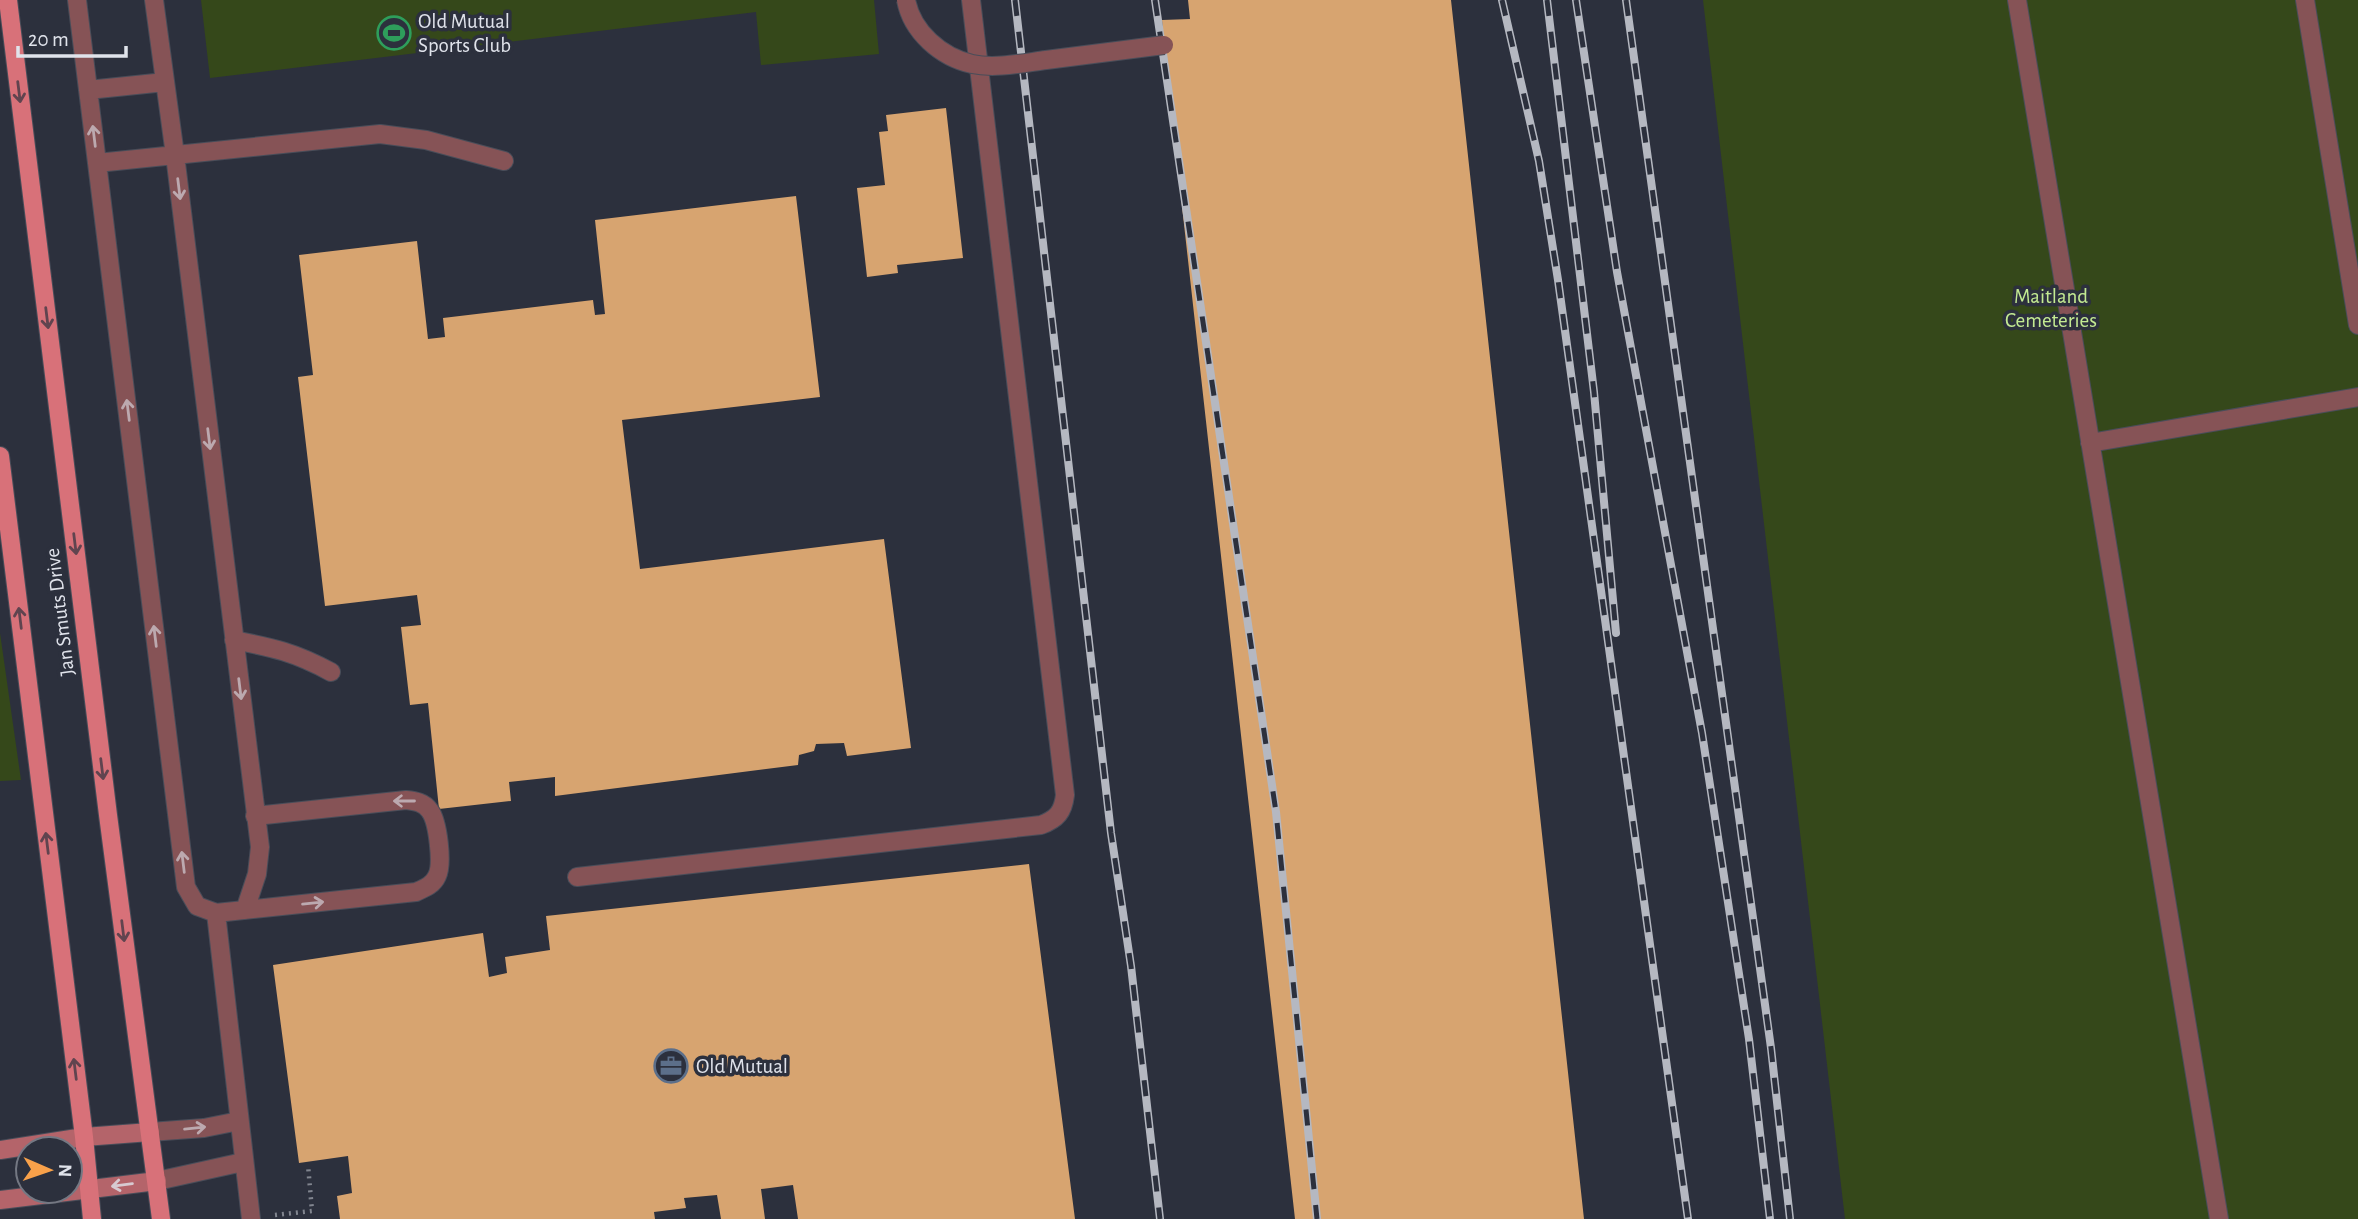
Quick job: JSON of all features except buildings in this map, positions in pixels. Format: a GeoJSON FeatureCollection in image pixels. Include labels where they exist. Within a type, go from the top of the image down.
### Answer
{"type":"FeatureCollection","features":[{"type":"Feature","properties":{"kind":"main road","name":"Jan Smuts Drive"},"geometry":{"type":"LineString","coordinates":[[8,0],[108,815],[161,1219]]}},
{"type":"Feature","properties":{"kind":"main road","name":"Jan Smuts Drive"},"geometry":{"type":"LineString","coordinates":[[0,456],[84,1135]]}},
{"type":"Feature","properties":{"kind":"main road","name":"Jan Smuts Drive"},"geometry":{"type":"LineString","coordinates":[[84,1137],[92,1219]]}},
{"type":"Feature","properties":{"kind":"street"},"geometry":{"type":"LineString","coordinates":[[84,1137],[150,1132]]}},
{"type":"Feature","properties":{"kind":"street"},"geometry":{"type":"LineString","coordinates":[[0,1200],[157,1181]]}},
{"type":"Feature","properties":{"kind":"lane"},"geometry":{"type":"LineString","coordinates":[[77,0],[186,887],[197,906],[216,914],[416,892],[429,887],[438,876],[440,862],[435,823],[430,811],[419,802],[406,800],[255,816]]}},
{"type":"Feature","properties":{"kind":"lane"},"geometry":{"type":"LineString","coordinates":[[154,0],[260,847],[257,874],[245,910]]}},
{"type":"Feature","properties":{"kind":"lane"},"geometry":{"type":"LineString","coordinates":[[906,0],[917,28],[936,47],[955,59],[975,65],[1031,62],[1164,45]]}},
{"type":"Feature","properties":{"kind":"lane"},"geometry":{"type":"LineString","coordinates":[[577,877],[1041,825],[1054,820],[1063,809],[1065,795],[971,0]]}},
{"type":"Feature","properties":{"kind":"lane"},"geometry":{"type":"LineString","coordinates":[[2017,0],[2219,1219]]}},
{"type":"Feature","properties":{"kind":"lane"},"geometry":{"type":"LineString","coordinates":[[2305,0],[2358,325]]}},
{"type":"Feature","properties":{"kind":"lane"},"geometry":{"type":"LineString","coordinates":[[88,90],[165,82]]}},
{"type":"Feature","properties":{"kind":"lane"},"geometry":{"type":"LineString","coordinates":[[97,163],[380,134],[426,140],[504,161]]}},
{"type":"Feature","properties":{"kind":"lane"},"geometry":{"type":"LineString","coordinates":[[2090,443],[2358,397]]}},
{"type":"Feature","properties":{"kind":"lane"},"geometry":{"type":"LineString","coordinates":[[234,640],[282,649],[302,656],[331,672]]}},
{"type":"Feature","properties":{"kind":"lane"},"geometry":{"type":"LineString","coordinates":[[216,914],[243,1163],[259,1217]]}},
{"type":"Feature","properties":{"kind":"lane"},"geometry":{"type":"LineString","coordinates":[[150,1132],[204,1128],[239,1121]]}},
{"type":"Feature","properties":{"kind":"lane"},"geometry":{"type":"LineString","coordinates":[[157,1181],[243,1163]]}},
{"type":"Feature","properties":{"kind":"path"},"geometry":{"type":"LineString","coordinates":[[259,1217],[313,1210],[308,1165]]}},
{"type":"Feature","properties":{"kind":"green space","name":"Old Mutual Sports Club"},"geometry":{"type":"Polygon","coordinates":[[[201,0],[874,0],[879,54],[761,65],[756,12],[210,78],[201,0]]]}},
{"type":"Feature","properties":{"kind":"green space","name":"Maitland Cemeteries"},"geometry":{"type":"Polygon","coordinates":[[[1703,0],[2358,0],[2358,1219],[1845,1219],[1703,0]]]}},
{"type":"Feature","properties":{"kind":"green space"},"geometry":{"type":"Polygon","coordinates":[[[0,633],[21,780],[0,781],[0,633]]]}},
{"type":"Feature","properties":{"kind":"railway"},"geometry":{"type":"LineString","coordinates":[[1015,0],[1111,833],[1131,966],[1160,1219]]}},
{"type":"Feature","properties":{"kind":"railway"},"geometry":{"type":"LineString","coordinates":[[1155,0],[1276,812],[1317,1219]]}},
{"type":"Feature","properties":{"kind":"railway"},"geometry":{"type":"LineString","coordinates":[[1502,0],[1539,161],[1558,280],[1688,1219]]}},
{"type":"Feature","properties":{"kind":"railway"},"geometry":{"type":"LineString","coordinates":[[1547,0],[1594,392],[1616,633]]}},
{"type":"Feature","properties":{"kind":"railway"},"geometry":{"type":"LineString","coordinates":[[1576,0],[1617,272],[1702,733],[1749,1039],[1770,1219]]}},
{"type":"Feature","properties":{"kind":"railway"},"geometry":{"type":"LineString","coordinates":[[1626,0],[1771,1048],[1790,1219]]}},
{"type":"Feature","properties":{"kind":"place","name":"Old Mutual Sports Club"},"geometry":{"type":"Point","coordinates":[394,33]}},
{"type":"Feature","properties":{"kind":"place","name":"Old Mutual"},"geometry":{"type":"Point","coordinates":[671,1066]}}]}
